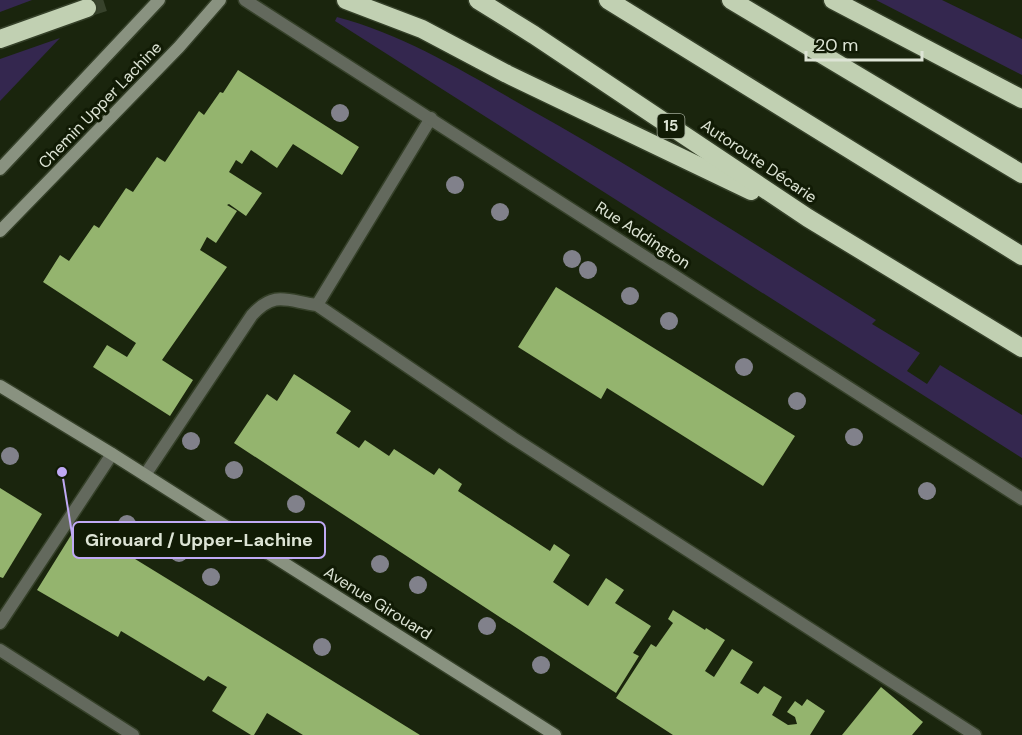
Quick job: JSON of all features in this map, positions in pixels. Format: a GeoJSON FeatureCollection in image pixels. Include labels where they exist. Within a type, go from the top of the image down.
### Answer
{"type":"FeatureCollection","features":[{"type":"Feature","properties":{"kind":"highway"},"geometry":{"type":"LineString","coordinates":[[346,0],[422,29],[507,74],[808,218]]}},
{"type":"Feature","properties":{"kind":"highway","name":"Autoroute Décarie"},"geometry":{"type":"LineString","coordinates":[[478,0],[808,218],[1022,348]]}},
{"type":"Feature","properties":{"kind":"highway"},"geometry":{"type":"LineString","coordinates":[[608,0],[1022,256]]}},
{"type":"Feature","properties":{"kind":"highway"},"geometry":{"type":"LineString","coordinates":[[731,0],[1022,174]]}},
{"type":"Feature","properties":{"kind":"highway"},"geometry":{"type":"LineString","coordinates":[[834,0],[1022,99]]}},
{"type":"Feature","properties":{"kind":"highway"},"geometry":{"type":"LineString","coordinates":[[0,39],[87,8]]}},
{"type":"Feature","properties":{"kind":"main road","name":"Chemin Upper Lachine"},"geometry":{"type":"LineString","coordinates":[[0,169],[159,0]]}},
{"type":"Feature","properties":{"kind":"main road","name":"Chemin Upper Lachine"},"geometry":{"type":"LineString","coordinates":[[0,231],[179,47],[220,0]]}},
{"type":"Feature","properties":{"kind":"main road","name":"Avenue Girouard"},"geometry":{"type":"LineString","coordinates":[[0,386],[112,454],[555,735]]}},
{"type":"Feature","properties":{"kind":"street","name":"Rue Addington"},"geometry":{"type":"LineString","coordinates":[[245,0],[1022,499]]}},
{"type":"Feature","properties":{"kind":"street"},"geometry":{"type":"LineString","coordinates":[[317,305],[431,118]]}},
{"type":"Feature","properties":{"kind":"street"},"geometry":{"type":"LineString","coordinates":[[145,475],[252,315],[262,304],[271,299],[285,299],[317,305],[513,438],[975,735]]}},
{"type":"Feature","properties":{"kind":"street"},"geometry":{"type":"LineString","coordinates":[[0,623],[112,454]]}},
{"type":"Feature","properties":{"kind":"street"},"geometry":{"type":"LineString","coordinates":[[0,650],[133,735]]}},
{"type":"Feature","properties":{"kind":"shaded area"},"geometry":{"type":"Polygon","coordinates":[[[0,0],[32,0],[0,12],[0,0]]]}},
{"type":"Feature","properties":{"kind":"shaded area"},"geometry":{"type":"Polygon","coordinates":[[[876,0],[942,0],[1022,39],[1022,75],[876,0]]]}},
{"type":"Feature","properties":{"kind":"shaded area"},"geometry":{"type":"Polygon","coordinates":[[[337,17],[412,45],[483,82],[660,186],[876,320],[872,324],[920,353],[907,371],[927,384],[940,365],[1022,415],[1022,458],[335,21],[337,17]]]}},
{"type":"Feature","properties":{"kind":"shaded area"},"geometry":{"type":"Polygon","coordinates":[[[60,38],[0,101],[0,59],[60,38]]]}},
{"type":"Feature","properties":{"kind":"building"},"geometry":{"type":"Polygon","coordinates":[[[238,70],[359,147],[342,175],[293,144],[277,168],[251,150],[242,164],[236,160],[229,172],[262,193],[246,216],[229,204],[227,205],[237,211],[216,243],[207,237],[200,250],[227,267],[162,360],[193,380],[170,416],[93,367],[107,345],[127,357],[136,343],[43,282],[60,255],[69,261],[94,225],[99,228],[126,188],[133,192],[157,157],[165,162],[199,111],[204,115],[220,92],[223,93],[238,70]]]}},
{"type":"Feature","properties":{"kind":"building"},"geometry":{"type":"Polygon","coordinates":[[[556,287],[795,436],[763,486],[607,388],[601,399],[518,347],[556,287]]]}},
{"type":"Feature","properties":{"kind":"building"},"geometry":{"type":"Polygon","coordinates":[[[294,374],[351,411],[336,433],[359,448],[365,440],[389,456],[394,449],[434,475],[439,468],[462,484],[458,491],[550,551],[554,544],[570,555],[553,582],[588,606],[606,578],[624,590],[615,603],[651,626],[633,653],[639,656],[616,693],[234,443],[267,394],[277,401],[294,374]]]}},
{"type":"Feature","properties":{"kind":"building"},"geometry":{"type":"Polygon","coordinates":[[[0,488],[42,514],[3,578],[0,577],[0,488]]]}},
{"type":"Feature","properties":{"kind":"building"},"geometry":{"type":"Polygon","coordinates":[[[78,524],[420,735],[303,735],[267,713],[254,735],[251,735],[212,711],[227,687],[208,676],[204,681],[121,631],[118,637],[37,590],[78,524]]]}},
{"type":"Feature","properties":{"kind":"building"},"geometry":{"type":"Polygon","coordinates":[[[673,610],[725,640],[705,671],[714,677],[732,649],[753,662],[740,683],[758,694],[764,686],[782,697],[772,715],[788,725],[797,724],[795,717],[787,712],[795,701],[802,706],[807,699],[825,711],[810,735],[673,735],[616,698],[651,644],[656,647],[673,623],[668,619],[673,610]]]}},
{"type":"Feature","properties":{"kind":"building"},"geometry":{"type":"Polygon","coordinates":[[[881,687],[923,722],[912,735],[842,735],[881,687]]]}},
{"type":"Feature","properties":{"kind":"tunnel"},"geometry":{"type":"LineString","coordinates":[[87,8],[112,0]]}},
{"type":"Feature","properties":{"kind":"place","name":"Girouard / Upper-Lachine"},"geometry":{"type":"Point","coordinates":[62,472]}}]}
